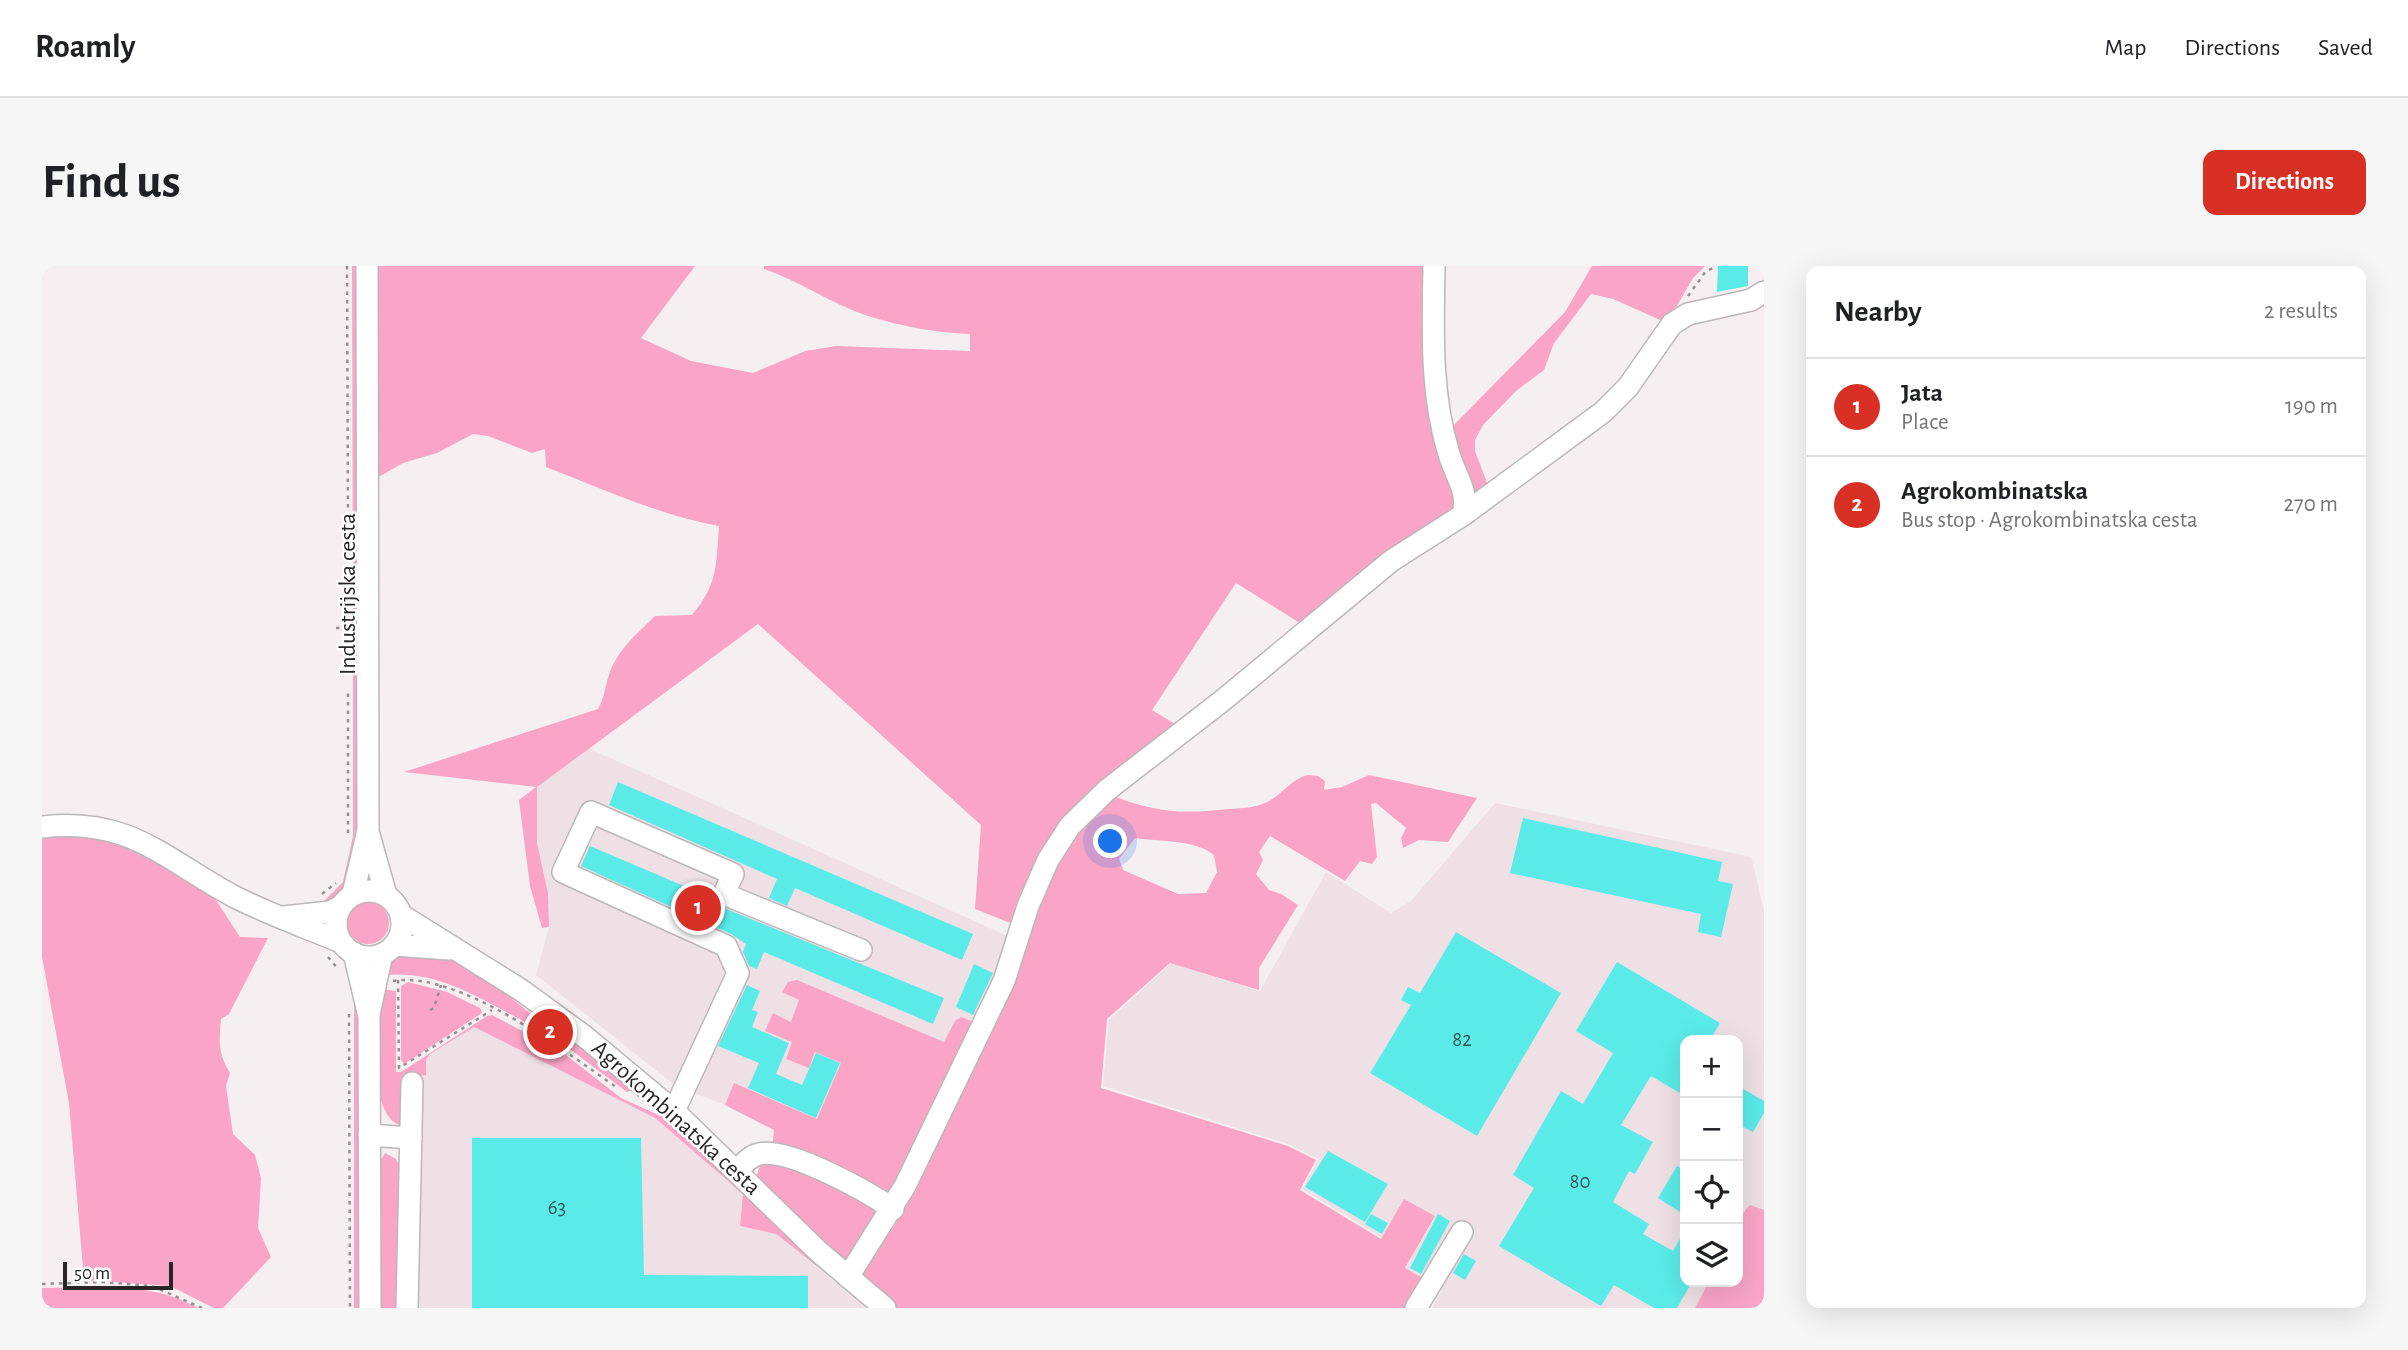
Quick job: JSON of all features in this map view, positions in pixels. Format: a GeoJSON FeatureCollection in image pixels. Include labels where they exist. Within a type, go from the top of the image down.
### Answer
{"type":"FeatureCollection","features":[{"type":"Feature","properties":{"kind":"street","name":"Industrijska cesta"},"geometry":{"type":"LineString","coordinates":[[367,266],[351,628],[368,830],[386,895]]}},
{"type":"Feature","properties":{"kind":"street"},"geometry":{"type":"LineString","coordinates":[[1434,266],[1433,357],[1436,394],[1449,455],[1467,499],[1463,515]]}},
{"type":"Feature","properties":{"kind":"street"},"geometry":{"type":"LineString","coordinates":[[848,1277],[893,1209],[988,1018],[1004,981],[1028,906],[1048,860],[1070,826],[1107,790],[1222,701],[1391,561],[1463,515],[1603,412],[1628,387],[1663,335],[1680,319],[1688,314],[1751,300],[1764,292]]}},
{"type":"Feature","properties":{"kind":"street"},"geometry":{"type":"LineString","coordinates":[[674,1111],[738,973],[726,946],[563,872],[591,812],[733,874],[724,894],[862,950]]}},
{"type":"Feature","properties":{"kind":"street"},"geometry":{"type":"LineString","coordinates":[[42,827],[87,826],[126,834],[280,922],[296,925],[340,950],[368,957],[388,949]]}},
{"type":"Feature","properties":{"kind":"street","name":"Industrijska cesta"},"geometry":{"type":"LineString","coordinates":[[344,894],[368,830]]}},
{"type":"Feature","properties":{"kind":"street"},"geometry":{"type":"LineString","coordinates":[[280,922],[330,912],[344,894],[370,891],[386,895],[401,915],[400,934],[388,949],[359,1013]]}},
{"type":"Feature","properties":{"kind":"street"},"geometry":{"type":"LineString","coordinates":[[344,894],[336,928],[359,1013],[369,1135],[370,1308]]}},
{"type":"Feature","properties":{"kind":"street","name":"Agrokombinatska cesta"},"geometry":{"type":"LineString","coordinates":[[401,915],[559,1017],[674,1111],[848,1277],[885,1308]]}},
{"type":"Feature","properties":{"kind":"street","name":"Agrokombinatska cesta"},"geometry":{"type":"LineString","coordinates":[[388,949],[452,949]]}},
{"type":"Feature","properties":{"kind":"street"},"geometry":{"type":"LineString","coordinates":[[407,1308],[412,1083]]}},
{"type":"Feature","properties":{"kind":"street"},"geometry":{"type":"LineString","coordinates":[[369,1135],[411,1138]]}},
{"type":"Feature","properties":{"kind":"street"},"geometry":{"type":"LineString","coordinates":[[738,1170],[751,1157],[762,1153],[785,1158],[828,1172],[893,1209]]}},
{"type":"Feature","properties":{"kind":"street"},"geometry":{"type":"LineString","coordinates":[[1416,1308],[1462,1232]]}},
{"type":"Feature","properties":{"kind":"path","name":"Industrijska cesta"},"geometry":{"type":"LineString","coordinates":[[347,266],[348,517]]}},
{"type":"Feature","properties":{"kind":"path"},"geometry":{"type":"LineString","coordinates":[[1680,319],[1697,281],[1716,267]]}},
{"type":"Feature","properties":{"kind":"path","name":"Industrijska cesta"},"geometry":{"type":"LineString","coordinates":[[348,681],[348,839]]}},
{"type":"Feature","properties":{"kind":"path"},"geometry":{"type":"LineString","coordinates":[[315,899],[344,894]]}},
{"type":"Feature","properties":{"kind":"path"},"geometry":{"type":"LineString","coordinates":[[340,950],[340,972]]}},
{"type":"Feature","properties":{"kind":"path"},"geometry":{"type":"LineString","coordinates":[[398,980],[399,1068],[492,1010]]}},
{"type":"Feature","properties":{"kind":"path"},"geometry":{"type":"LineString","coordinates":[[390,982],[427,980],[442,985],[546,1038],[624,1093]]}},
{"type":"Feature","properties":{"kind":"path"},"geometry":{"type":"LineString","coordinates":[[430,1010],[434,1008],[442,985]]}},
{"type":"Feature","properties":{"kind":"path"},"geometry":{"type":"LineString","coordinates":[[350,1308],[359,1013]]}},
{"type":"Feature","properties":{"kind":"path"},"geometry":{"type":"LineString","coordinates":[[42,1284],[102,1282],[152,1286],[202,1308]]}},
{"type":"Feature","properties":{"kind":"shaded area"},"geometry":{"type":"Polygon","coordinates":[[[352,266],[358,266],[359,622],[353,622],[352,266]]]}},
{"type":"Feature","properties":{"kind":"shaded area"},"geometry":{"type":"Polygon","coordinates":[[[375,266],[695,266],[641,338],[691,361],[753,373],[805,351],[836,346],[970,351],[970,334],[919,328],[868,316],[764,269],[764,266],[1429,266],[1458,505],[1447,519],[1303,625],[1236,583],[1152,710],[1180,727],[1112,779],[1018,926],[975,909],[981,825],[758,624],[537,787],[537,843],[548,893],[549,927],[542,928],[530,886],[519,800],[536,787],[404,772],[598,709],[614,663],[636,635],[655,616],[692,615],[701,604],[714,574],[719,526],[653,508],[546,467],[545,449],[532,453],[488,436],[473,434],[437,453],[403,463],[375,479],[375,266]]]}},
{"type":"Feature","properties":{"kind":"shaded area"},"geometry":{"type":"Polygon","coordinates":[[[1592,266],[1705,266],[1693,278],[1667,323],[1613,299],[1591,294],[1554,343],[1544,370],[1516,391],[1483,425],[1475,440],[1475,451],[1489,488],[1477,493],[1471,491],[1448,431],[1565,312],[1592,266]]]}},
{"type":"Feature","properties":{"kind":"shaded area"},"geometry":{"type":"Polygon","coordinates":[[[353,636],[359,636],[361,824],[349,886],[335,901],[321,904],[343,882],[353,836],[353,636]]]}},
{"type":"Feature","properties":{"kind":"shaded area"},"geometry":{"type":"Polygon","coordinates":[[[588,748],[1012,938],[984,1017],[816,1160],[773,1142],[774,1130],[725,1105],[676,1086],[536,975],[549,927],[548,893],[537,843],[537,787],[588,748]]]}},
{"type":"Feature","properties":{"kind":"shaded area"},"geometry":{"type":"Polygon","coordinates":[[[1369,775],[1477,798],[1448,842],[1419,840],[1403,848],[1401,838],[1406,828],[1376,803],[1371,804],[1377,857],[1372,864],[1360,861],[1345,881],[1270,836],[1259,852],[1263,860],[1256,874],[1269,890],[1298,905],[1259,968],[1259,990],[1170,963],[1107,1019],[1101,1088],[1288,1146],[1316,1160],[1300,1190],[1381,1239],[1404,1199],[1435,1216],[1405,1268],[1422,1278],[1405,1308],[897,1308],[862,1275],[867,1257],[894,1227],[914,1188],[1065,840],[1111,795],[1169,811],[1244,808],[1267,802],[1302,777],[1318,776],[1325,781],[1324,790],[1342,787],[1369,775]],[[1135,838],[1119,859],[1123,870],[1178,894],[1206,893],[1217,872],[1214,855],[1197,846],[1135,838]]]}},
{"type":"Feature","properties":{"kind":"shaded area"},"geometry":{"type":"Polygon","coordinates":[[[1495,803],[1751,857],[1764,910],[1764,1217],[1743,1244],[1743,1035],[1680,1035],[1680,1287],[1717,1287],[1706,1308],[1432,1308],[1442,1291],[1405,1270],[1413,1256],[1302,1189],[1319,1159],[1288,1144],[1103,1086],[1109,1020],[1171,963],[1260,991],[1326,872],[1391,913],[1411,901],[1495,803]]]}},
{"type":"Feature","properties":{"kind":"shaded area"},"geometry":{"type":"Polygon","coordinates":[[[42,833],[96,833],[163,860],[214,897],[240,937],[268,938],[229,1014],[221,1019],[220,1041],[223,1060],[230,1073],[226,1086],[233,1134],[255,1155],[261,1178],[258,1228],[271,1257],[223,1308],[214,1308],[170,1286],[84,1280],[69,1103],[42,957],[42,833]]]}},
{"type":"Feature","properties":{"kind":"shaded area"},"geometry":{"type":"Polygon","coordinates":[[[368,902],[383,908],[389,923],[383,938],[368,944],[353,938],[347,923],[353,908],[368,902]]]}},
{"type":"Feature","properties":{"kind":"shaded area"},"geometry":{"type":"Polygon","coordinates":[[[401,952],[445,957],[469,966],[531,1014],[525,1022],[474,995],[440,981],[383,975],[389,960],[401,952]]]}},
{"type":"Feature","properties":{"kind":"shaded area"},"geometry":{"type":"Polygon","coordinates":[[[797,980],[944,1042],[955,1021],[961,1017],[974,1022],[892,1194],[773,1142],[774,1130],[725,1105],[734,1083],[817,1119],[841,1063],[815,1052],[809,1068],[786,1059],[792,1042],[765,1031],[773,1013],[791,1022],[799,1000],[782,992],[788,982],[797,980]]]}},
{"type":"Feature","properties":{"kind":"shaded area"},"geometry":{"type":"Polygon","coordinates":[[[408,982],[447,992],[480,1008],[482,1013],[404,1064],[401,1060],[401,986],[408,982]]]}},
{"type":"Feature","properties":{"kind":"shaded area"},"geometry":{"type":"Polygon","coordinates":[[[380,989],[396,991],[396,1072],[401,1072],[492,1015],[562,1052],[621,1098],[665,1118],[870,1308],[776,1234],[740,1226],[743,1194],[655,1118],[474,1027],[430,1054],[426,1060],[426,1075],[402,1078],[402,1126],[390,1118],[382,1105],[378,1087],[376,1066],[380,989]]]}},
{"type":"Feature","properties":{"kind":"shaded area"},"geometry":{"type":"Polygon","coordinates":[[[354,994],[361,1009],[362,1308],[354,1308],[354,994]]]}},
{"type":"Feature","properties":{"kind":"shaded area"},"geometry":{"type":"Polygon","coordinates":[[[474,1027],[655,1118],[743,1194],[740,1226],[776,1234],[867,1308],[401,1308],[402,1077],[416,1077],[430,1054],[474,1027]]]}},
{"type":"Feature","properties":{"kind":"shaded area"},"geometry":{"type":"Polygon","coordinates":[[[557,1033],[581,1047],[636,1089],[627,1092],[555,1038],[557,1033]]]}},
{"type":"Feature","properties":{"kind":"shaded area"},"geometry":{"type":"Polygon","coordinates":[[[385,1153],[396,1159],[402,1172],[401,1308],[377,1308],[379,1163],[385,1153]]]}},
{"type":"Feature","properties":{"kind":"shaded area"},"geometry":{"type":"Polygon","coordinates":[[[768,1164],[813,1174],[874,1207],[875,1216],[848,1260],[840,1261],[756,1178],[760,1165],[768,1164]]]}},
{"type":"Feature","properties":{"kind":"shaded area"},"geometry":{"type":"Polygon","coordinates":[[[1750,1205],[1764,1210],[1764,1308],[1695,1308],[1706,1287],[1743,1287],[1744,1212],[1750,1205]]]}},
{"type":"Feature","properties":{"kind":"shaded area"},"geometry":{"type":"Polygon","coordinates":[[[96,1287],[161,1293],[198,1308],[42,1308],[42,1288],[96,1287]]]}},
{"type":"Feature","properties":{"kind":"building"},"geometry":{"type":"Polygon","coordinates":[[[1718,266],[1748,266],[1748,286],[1717,292],[1718,266]]]}},
{"type":"Feature","properties":{"kind":"building"},"geometry":{"type":"Polygon","coordinates":[[[618,782],[973,934],[962,960],[795,888],[787,906],[769,898],[777,879],[609,805],[618,782]]]}},
{"type":"Feature","properties":{"kind":"building"},"geometry":{"type":"Polygon","coordinates":[[[1523,818],[1722,862],[1718,881],[1733,884],[1721,937],[1698,932],[1701,914],[1510,873],[1523,818]]]}},
{"type":"Feature","properties":{"kind":"building"},"geometry":{"type":"Polygon","coordinates":[[[590,846],[712,898],[719,906],[944,998],[933,1024],[764,952],[757,969],[749,966],[743,952],[746,944],[731,934],[581,866],[590,846]]]}},
{"type":"Feature","properties":{"kind":"building"},"geometry":{"type":"Polygon","coordinates":[[[1456,932],[1561,993],[1477,1136],[1370,1073],[1411,1005],[1401,1000],[1408,987],[1420,993],[1456,932]]]}},
{"type":"Feature","properties":{"kind":"building"},"geometry":{"type":"Polygon","coordinates":[[[1617,962],[1720,1023],[1713,1035],[1680,1035],[1680,1093],[1651,1076],[1621,1125],[1653,1142],[1635,1174],[1629,1171],[1613,1202],[1649,1224],[1643,1234],[1673,1251],[1680,1239],[1680,1287],[1689,1287],[1677,1308],[1654,1308],[1614,1285],[1601,1306],[1499,1246],[1534,1188],[1513,1175],[1561,1091],[1583,1104],[1613,1053],[1576,1031],[1617,962]]]}},
{"type":"Feature","properties":{"kind":"building"},"geometry":{"type":"Polygon","coordinates":[[[974,964],[993,973],[973,1015],[956,1007],[974,964]]]}},
{"type":"Feature","properties":{"kind":"building"},"geometry":{"type":"Polygon","coordinates":[[[747,985],[760,991],[752,1010],[758,1012],[752,1027],[789,1043],[776,1074],[802,1085],[816,1053],[840,1063],[816,1118],[748,1088],[759,1063],[718,1046],[747,985]]]}},
{"type":"Feature","properties":{"kind":"building"},"geometry":{"type":"Polygon","coordinates":[[[1743,1089],[1764,1101],[1764,1113],[1753,1132],[1743,1127],[1743,1089]]]}},
{"type":"Feature","properties":{"kind":"building"},"geometry":{"type":"Polygon","coordinates":[[[472,1138],[641,1138],[644,1275],[808,1276],[808,1308],[472,1308],[472,1138]]]}},
{"type":"Feature","properties":{"kind":"building"},"geometry":{"type":"Polygon","coordinates":[[[1328,1151],[1388,1184],[1365,1222],[1305,1187],[1328,1151]]]}},
{"type":"Feature","properties":{"kind":"building"},"geometry":{"type":"Polygon","coordinates":[[[1677,1166],[1680,1168],[1680,1212],[1658,1198],[1677,1166]]]}},
{"type":"Feature","properties":{"kind":"building"},"geometry":{"type":"Polygon","coordinates":[[[1371,1214],[1388,1223],[1382,1234],[1365,1224],[1371,1214]]]}},
{"type":"Feature","properties":{"kind":"building"},"geometry":{"type":"Polygon","coordinates":[[[1438,1214],[1450,1221],[1421,1274],[1410,1268],[1438,1214]]]}},
{"type":"Feature","properties":{"kind":"building"},"geometry":{"type":"Polygon","coordinates":[[[1464,1254],[1476,1261],[1465,1280],[1453,1273],[1464,1254]]]}},
{"type":"Feature","properties":{"kind":"place","name":"Jata"},"geometry":{"type":"Point","coordinates":[698,908]}},
{"type":"Feature","properties":{"kind":"place","name":"Agrokombinatska"},"geometry":{"type":"Point","coordinates":[550,1032]}}]}
